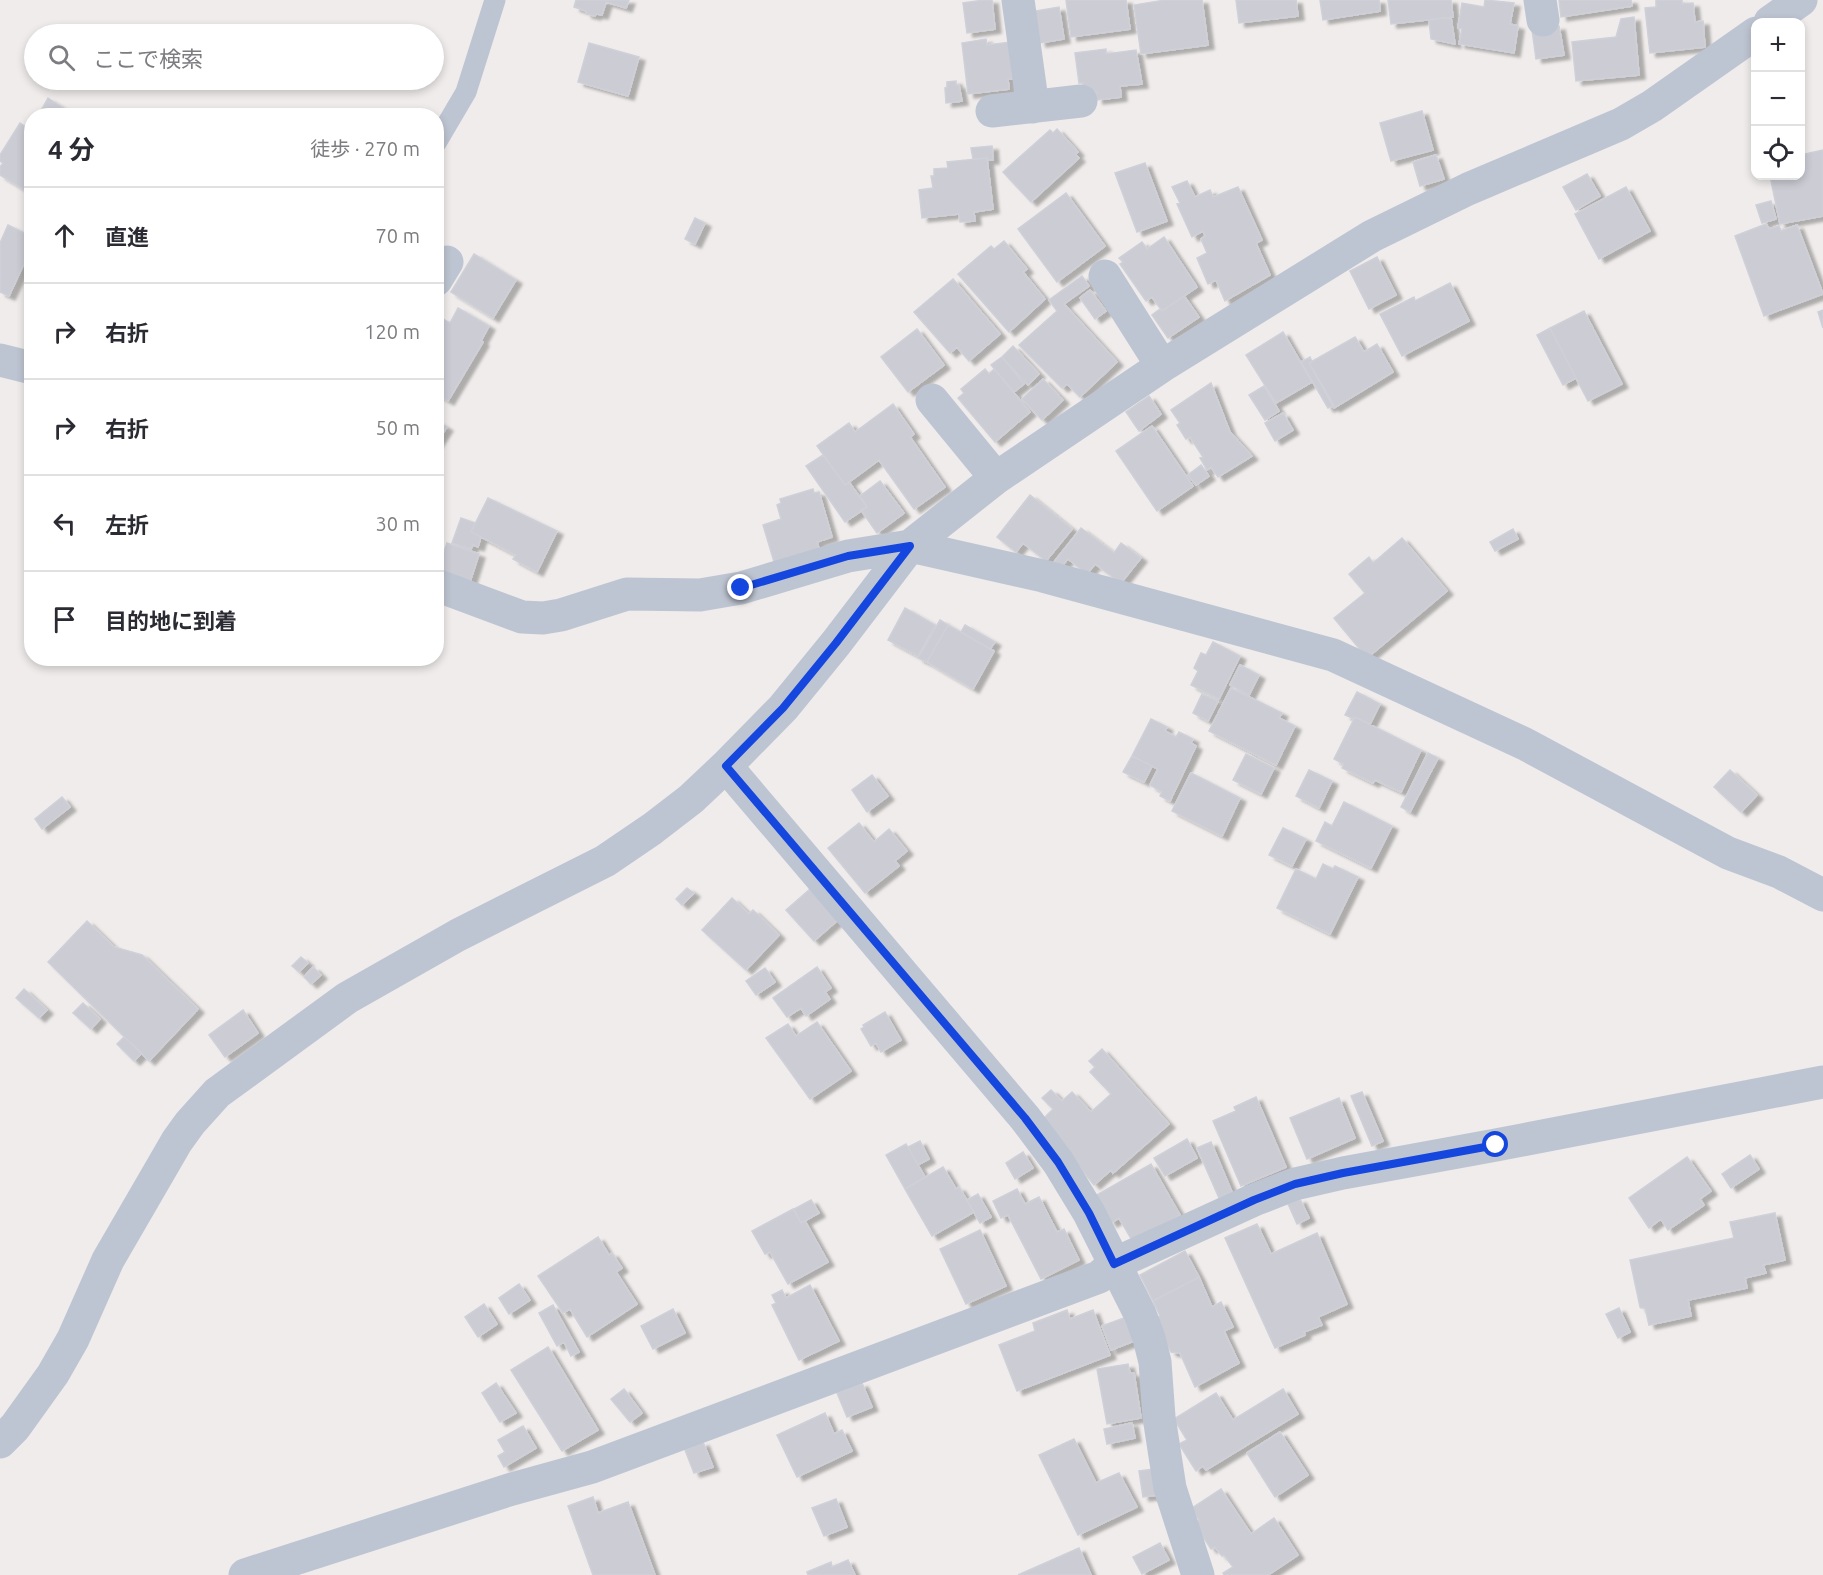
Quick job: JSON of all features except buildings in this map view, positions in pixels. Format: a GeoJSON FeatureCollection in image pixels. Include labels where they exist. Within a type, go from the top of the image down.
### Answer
{"type":"FeatureCollection","features":[{"type":"Feature","properties":{"kind":"street"},"geometry":{"type":"LineString","coordinates":[[1018,0],[1033,106]]}},
{"type":"Feature","properties":{"kind":"street"},"geometry":{"type":"LineString","coordinates":[[1776,18],[1801,0]]}},
{"type":"Feature","properties":{"kind":"street"},"geometry":{"type":"LineString","coordinates":[[0,1442],[54,1374],[73,1339],[108,1260],[177,1141],[217,1093],[346,998],[458,935],[605,861],[691,799],[783,708],[910,546],[996,478],[1162,366],[1372,236],[1468,189],[1621,124],[1652,106],[1751,36]]}},
{"type":"Feature","properties":{"kind":"street"},"geometry":{"type":"LineString","coordinates":[[992,111],[1082,101]]}},
{"type":"Feature","properties":{"kind":"street"},"geometry":{"type":"LineString","coordinates":[[1105,276],[1162,366]]}},
{"type":"Feature","properties":{"kind":"street"},"geometry":{"type":"LineString","coordinates":[[0,360],[24,366]]}},
{"type":"Feature","properties":{"kind":"street"},"geometry":{"type":"LineString","coordinates":[[932,400],[996,478]]}},
{"type":"Feature","properties":{"kind":"street"},"geometry":{"type":"LineString","coordinates":[[444,588],[522,617],[543,618],[561,615],[627,594],[700,595],[741,588],[848,556],[910,546],[1043,576],[1333,655],[1525,744],[1728,853],[1779,872],[1823,895]]}},
{"type":"Feature","properties":{"kind":"street"},"geometry":{"type":"LineString","coordinates":[[726,766],[1025,1118],[1058,1162],[1089,1213],[1140,1314],[1149,1338],[1155,1362],[1170,1488],[1198,1575]]}},
{"type":"Feature","properties":{"kind":"street"},"geometry":{"type":"LineString","coordinates":[[245,1575],[512,1489],[591,1467],[1099,1277],[1114,1264],[1254,1200],[1295,1184],[1823,1082]]}},
{"type":"Feature","properties":{"kind":"lane"},"geometry":{"type":"LineString","coordinates":[[444,129],[466,92],[495,0]]}},
{"type":"Feature","properties":{"kind":"route"},"geometry":{"type":"LineString","coordinates":[[741,588],[848,556],[910,546],[783,708],[726,766],[1025,1118],[1058,1162],[1089,1213],[1114,1264],[1254,1200],[1295,1184],[1496,1145]]}}]}
